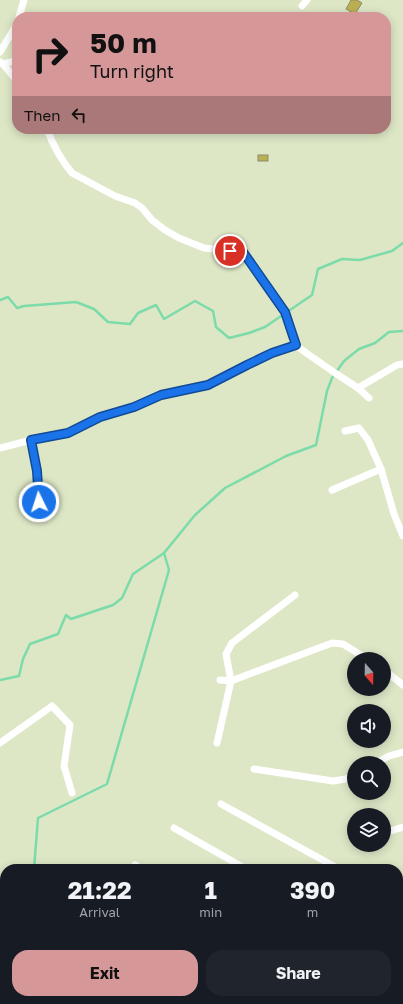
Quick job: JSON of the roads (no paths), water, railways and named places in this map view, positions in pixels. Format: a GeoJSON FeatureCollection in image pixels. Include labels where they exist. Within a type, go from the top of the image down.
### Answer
{"type":"FeatureCollection","features":[{"type":"Feature","properties":{"kind":"street"},"geometry":{"type":"LineString","coordinates":[[20,12],[24,0]]}},
{"type":"Feature","properties":{"kind":"street"},"geometry":{"type":"LineString","coordinates":[[302,6],[307,0]]}},
{"type":"Feature","properties":{"kind":"street"},"geometry":{"type":"LineString","coordinates":[[0,52],[12,32]]}},
{"type":"Feature","properties":{"kind":"street"},"geometry":{"type":"LineString","coordinates":[[12,61],[2,63],[12,75]]}},
{"type":"Feature","properties":{"kind":"street"},"geometry":{"type":"LineString","coordinates":[[49,134],[52,142],[72,173],[115,196],[135,203],[142,208],[152,220],[165,230],[179,238],[204,248],[243,252],[285,312],[296,345],[370,398]]}},
{"type":"Feature","properties":{"kind":"street"},"geometry":{"type":"LineString","coordinates":[[0,448],[68,433],[100,417],[134,407],[161,395],[208,385],[272,353],[296,345]]}},
{"type":"Feature","properties":{"kind":"street"},"geometry":{"type":"LineString","coordinates":[[358,388],[396,365],[403,364]]}},
{"type":"Feature","properties":{"kind":"street"},"geometry":{"type":"LineString","coordinates":[[345,431],[359,428],[368,440],[381,469],[394,514],[403,536]]}},
{"type":"Feature","properties":{"kind":"street"},"geometry":{"type":"LineString","coordinates":[[31,440],[37,471],[39,502]]}},
{"type":"Feature","properties":{"kind":"street"},"geometry":{"type":"LineString","coordinates":[[332,490],[381,469]]}},
{"type":"Feature","properties":{"kind":"street"},"geometry":{"type":"LineString","coordinates":[[217,744],[231,681],[226,654],[232,643],[295,595]]}},
{"type":"Feature","properties":{"kind":"street"},"geometry":{"type":"LineString","coordinates":[[220,680],[231,681],[332,643],[343,644],[356,652]]}},
{"type":"Feature","properties":{"kind":"street"},"geometry":{"type":"LineString","coordinates":[[391,676],[403,685]]}},
{"type":"Feature","properties":{"kind":"street"},"geometry":{"type":"LineString","coordinates":[[0,744],[52,706],[70,725],[64,766],[72,793]]}},
{"type":"Feature","properties":{"kind":"street"},"geometry":{"type":"LineString","coordinates":[[389,756],[403,752]]}},
{"type":"Feature","properties":{"kind":"street"},"geometry":{"type":"LineString","coordinates":[[254,769],[333,781],[347,778]]}},
{"type":"Feature","properties":{"kind":"street"},"geometry":{"type":"LineString","coordinates":[[221,804],[330,864]]}},
{"type":"Feature","properties":{"kind":"street"},"geometry":{"type":"LineString","coordinates":[[391,831],[403,827]]}},
{"type":"Feature","properties":{"kind":"street"},"geometry":{"type":"LineString","coordinates":[[174,828],[237,864]]}},
{"type":"Feature","properties":{"kind":"waterway"},"geometry":{"type":"LineString","coordinates":[[0,300],[8,297],[17,308],[24,306],[76,302],[94,309],[108,322],[130,324],[138,313],[156,305],[164,319],[195,301],[213,311],[216,327],[229,338],[265,327],[312,295],[318,269],[342,259],[360,260],[392,251],[403,243]]}},
{"type":"Feature","properties":{"kind":"waterway"},"geometry":{"type":"LineString","coordinates":[[0,680],[19,676],[23,659],[30,644],[58,634],[66,615],[71,619],[113,605],[122,598],[133,574],[164,553],[195,515],[225,488],[286,456],[316,445],[327,391],[332,378],[344,361],[359,349],[375,343],[389,332],[403,331]]}},
{"type":"Feature","properties":{"kind":"waterway"},"geometry":{"type":"LineString","coordinates":[[34,864],[38,818],[107,784],[169,570],[164,553]]}}]}
